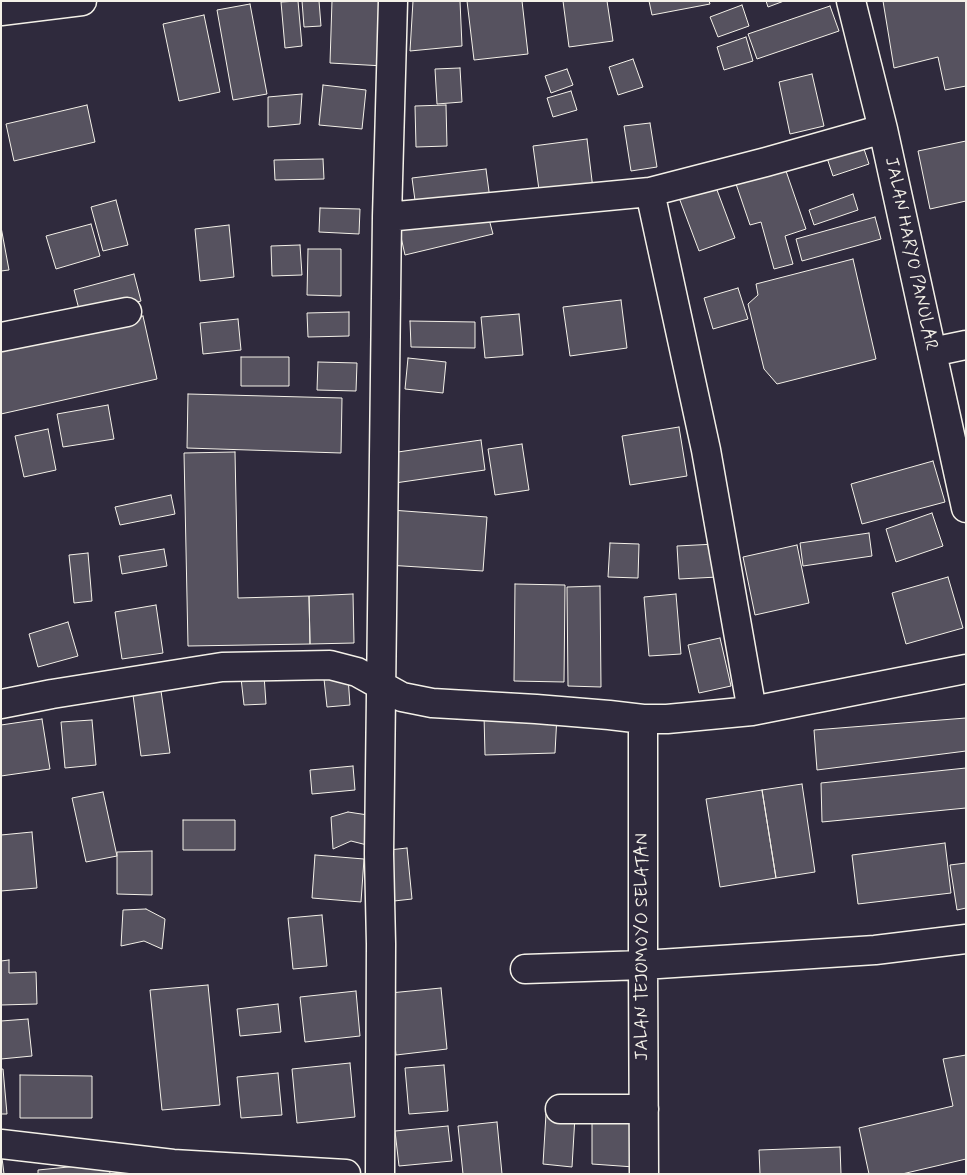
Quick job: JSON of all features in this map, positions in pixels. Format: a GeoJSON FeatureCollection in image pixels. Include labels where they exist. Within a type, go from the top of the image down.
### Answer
{"type":"FeatureCollection","features":[{"type":"Feature","properties":{"kind":"street"},"geometry":{"type":"LineString","coordinates":[[1,12],[82,1]]}},
{"type":"Feature","properties":{"kind":"street"},"geometry":{"type":"LineString","coordinates":[[380,1174],[378,854],[387,217],[393,1]]}},
{"type":"Feature","properties":{"kind":"street","name":"JALAN HARYO PANULAR"},"geometry":{"type":"LineString","coordinates":[[851,1],[883,129],[966,508]]}},
{"type":"Feature","properties":{"kind":"street"},"geometry":{"type":"LineString","coordinates":[[387,217],[650,192],[883,129]]}},
{"type":"Feature","properties":{"kind":"street"},"geometry":{"type":"LineString","coordinates":[[650,192],[706,450],[752,711]]}},
{"type":"Feature","properties":{"kind":"street"},"geometry":{"type":"LineString","coordinates":[[1,338],[127,312]]}},
{"type":"Feature","properties":{"kind":"street"},"geometry":{"type":"LineString","coordinates":[[932,352],[966,345]]}},
{"type":"Feature","properties":{"kind":"street"},"geometry":{"type":"LineString","coordinates":[[1,704],[222,667],[330,665],[357,672],[402,697],[432,704],[536,709],[643,720],[752,711],[966,669]]}},
{"type":"Feature","properties":{"kind":"street","name":"JALAN TEJOMOYO SELATAN"},"geometry":{"type":"LineString","coordinates":[[643,720],[644,1174]]}},
{"type":"Feature","properties":{"kind":"street"},"geometry":{"type":"LineString","coordinates":[[525,969],[643,965],[875,950],[966,939]]}},
{"type":"Feature","properties":{"kind":"street"},"geometry":{"type":"LineString","coordinates":[[560,1108],[644,1109]]}},
{"type":"Feature","properties":{"kind":"street"},"geometry":{"type":"LineString","coordinates":[[1,1144],[174,1164],[346,1174]]}},
{"type":"Feature","properties":{"kind":"building"},"geometry":{"type":"Polygon","coordinates":[[[298,1],[302,46],[285,48],[281,2],[298,1]]]}},
{"type":"Feature","properties":{"kind":"building"},"geometry":{"type":"Polygon","coordinates":[[[302,1],[319,1],[321,26],[304,27],[302,1]]]}},
{"type":"Feature","properties":{"kind":"building"},"geometry":{"type":"Polygon","coordinates":[[[332,1],[386,1],[384,66],[330,63],[332,1]]]}},
{"type":"Feature","properties":{"kind":"building"},"geometry":{"type":"Polygon","coordinates":[[[413,1],[460,1],[462,46],[410,51],[413,1]]]}},
{"type":"Feature","properties":{"kind":"building"},"geometry":{"type":"Polygon","coordinates":[[[467,1],[522,1],[528,54],[474,60],[467,1]]]}},
{"type":"Feature","properties":{"kind":"building"},"geometry":{"type":"Polygon","coordinates":[[[563,1],[607,1],[613,41],[569,47],[563,1]]]}},
{"type":"Feature","properties":{"kind":"building"},"geometry":{"type":"Polygon","coordinates":[[[649,1],[709,1],[710,4],[652,15],[649,1]]]}},
{"type":"Feature","properties":{"kind":"building"},"geometry":{"type":"Polygon","coordinates":[[[766,1],[784,1],[768,7],[766,1]]]}},
{"type":"Feature","properties":{"kind":"building"},"geometry":{"type":"Polygon","coordinates":[[[883,1],[966,1],[966,86],[945,90],[938,57],[894,68],[883,1]]]}},
{"type":"Feature","properties":{"kind":"building"},"geometry":{"type":"Polygon","coordinates":[[[250,4],[267,94],[233,100],[217,10],[250,4]]]}},
{"type":"Feature","properties":{"kind":"building"},"geometry":{"type":"Polygon","coordinates":[[[742,5],[749,26],[718,37],[710,17],[742,5]]]}},
{"type":"Feature","properties":{"kind":"building"},"geometry":{"type":"Polygon","coordinates":[[[830,6],[839,31],[757,59],[748,34],[830,6]]]}},
{"type":"Feature","properties":{"kind":"building"},"geometry":{"type":"Polygon","coordinates":[[[204,15],[220,92],[179,101],[163,24],[204,15]]]}},
{"type":"Feature","properties":{"kind":"building"},"geometry":{"type":"Polygon","coordinates":[[[746,37],[753,61],[724,70],[717,47],[746,37]]]}},
{"type":"Feature","properties":{"kind":"building"},"geometry":{"type":"Polygon","coordinates":[[[633,59],[643,87],[618,95],[609,67],[633,59]]]}},
{"type":"Feature","properties":{"kind":"building"},"geometry":{"type":"Polygon","coordinates":[[[460,68],[462,102],[437,104],[435,69],[460,68]]]}},
{"type":"Feature","properties":{"kind":"building"},"geometry":{"type":"Polygon","coordinates":[[[567,69],[573,85],[551,93],[545,76],[567,69]]]}},
{"type":"Feature","properties":{"kind":"building"},"geometry":{"type":"Polygon","coordinates":[[[812,74],[824,126],[790,134],[779,82],[812,74]]]}},
{"type":"Feature","properties":{"kind":"building"},"geometry":{"type":"Polygon","coordinates":[[[323,85],[366,90],[362,129],[319,125],[323,85]]]}},
{"type":"Feature","properties":{"kind":"building"},"geometry":{"type":"Polygon","coordinates":[[[571,91],[577,110],[553,117],[547,98],[571,91]]]}},
{"type":"Feature","properties":{"kind":"building"},"geometry":{"type":"Polygon","coordinates":[[[302,94],[300,124],[268,127],[268,97],[302,94]]]}},
{"type":"Feature","properties":{"kind":"building"},"geometry":{"type":"Polygon","coordinates":[[[87,105],[95,142],[14,161],[6,124],[87,105]]]}},
{"type":"Feature","properties":{"kind":"building"},"geometry":{"type":"Polygon","coordinates":[[[446,105],[447,146],[416,147],[415,106],[446,105]]]}},
{"type":"Feature","properties":{"kind":"building"},"geometry":{"type":"Polygon","coordinates":[[[650,123],[657,167],[631,171],[624,126],[650,123]]]}},
{"type":"Feature","properties":{"kind":"building"},"geometry":{"type":"Polygon","coordinates":[[[587,139],[593,189],[540,197],[533,146],[587,139]]]}},
{"type":"Feature","properties":{"kind":"building"},"geometry":{"type":"Polygon","coordinates":[[[966,141],[966,201],[930,209],[918,151],[966,141]]]}},
{"type":"Feature","properties":{"kind":"building"},"geometry":{"type":"Polygon","coordinates":[[[862,143],[869,164],[833,176],[826,155],[862,143]]]}},
{"type":"Feature","properties":{"kind":"building"},"geometry":{"type":"Polygon","coordinates":[[[323,159],[324,179],[275,180],[274,160],[323,159]]]}},
{"type":"Feature","properties":{"kind":"building"},"geometry":{"type":"Polygon","coordinates":[[[785,168],[806,229],[785,236],[793,264],[774,269],[761,222],[750,225],[736,184],[785,168]]]}},
{"type":"Feature","properties":{"kind":"building"},"geometry":{"type":"Polygon","coordinates":[[[486,169],[490,199],[416,208],[412,178],[486,169]]]}},
{"type":"Feature","properties":{"kind":"building"},"geometry":{"type":"Polygon","coordinates":[[[714,182],[735,238],[699,251],[678,195],[714,182]]]}},
{"type":"Feature","properties":{"kind":"building"},"geometry":{"type":"Polygon","coordinates":[[[853,194],[858,210],[814,225],[809,210],[853,194]]]}},
{"type":"Feature","properties":{"kind":"building"},"geometry":{"type":"Polygon","coordinates":[[[116,200],[128,245],[103,251],[91,207],[116,200]]]}},
{"type":"Feature","properties":{"kind":"building"},"geometry":{"type":"Polygon","coordinates":[[[320,208],[360,209],[359,234],[319,232],[320,208]]]}},
{"type":"Feature","properties":{"kind":"building"},"geometry":{"type":"Polygon","coordinates":[[[486,208],[493,234],[405,255],[399,228],[486,208]]]}},
{"type":"Feature","properties":{"kind":"building"},"geometry":{"type":"Polygon","coordinates":[[[875,217],[881,239],[802,261],[796,239],[875,217]]]}},
{"type":"Feature","properties":{"kind":"building"},"geometry":{"type":"Polygon","coordinates":[[[91,224],[100,256],[56,269],[46,236],[91,224]]]}},
{"type":"Feature","properties":{"kind":"building"},"geometry":{"type":"Polygon","coordinates":[[[229,225],[234,277],[200,281],[195,229],[229,225]]]}},
{"type":"Feature","properties":{"kind":"building"},"geometry":{"type":"Polygon","coordinates":[[[1,227],[9,270],[1,271],[1,227]]]}},
{"type":"Feature","properties":{"kind":"building"},"geometry":{"type":"Polygon","coordinates":[[[300,245],[302,275],[272,276],[271,246],[300,245]]]}},
{"type":"Feature","properties":{"kind":"building"},"geometry":{"type":"Polygon","coordinates":[[[308,249],[341,249],[341,296],[307,295],[308,249]]]}},
{"type":"Feature","properties":{"kind":"building"},"geometry":{"type":"Polygon","coordinates":[[[853,259],[876,359],[777,384],[764,369],[748,304],[758,295],[756,284],[853,259]]]}},
{"type":"Feature","properties":{"kind":"building"},"geometry":{"type":"Polygon","coordinates":[[[134,274],[141,301],[81,317],[74,290],[134,274]]]}},
{"type":"Feature","properties":{"kind":"building"},"geometry":{"type":"Polygon","coordinates":[[[738,288],[748,319],[713,329],[704,298],[738,288]]]}},
{"type":"Feature","properties":{"kind":"building"},"geometry":{"type":"Polygon","coordinates":[[[621,300],[627,348],[570,356],[563,307],[621,300]]]}},
{"type":"Feature","properties":{"kind":"building"},"geometry":{"type":"Polygon","coordinates":[[[349,312],[349,336],[308,337],[307,313],[349,312]]]}},
{"type":"Feature","properties":{"kind":"building"},"geometry":{"type":"Polygon","coordinates":[[[519,314],[523,355],[485,358],[481,317],[519,314]]]}},
{"type":"Feature","properties":{"kind":"building"},"geometry":{"type":"Polygon","coordinates":[[[143,316],[157,379],[1,414],[1,348],[143,316]]]}},
{"type":"Feature","properties":{"kind":"building"},"geometry":{"type":"Polygon","coordinates":[[[238,319],[241,350],[203,354],[200,323],[238,319]]]}},
{"type":"Feature","properties":{"kind":"building"},"geometry":{"type":"Polygon","coordinates":[[[410,321],[475,322],[475,348],[411,347],[410,321]]]}},
{"type":"Feature","properties":{"kind":"building"},"geometry":{"type":"Polygon","coordinates":[[[241,357],[289,357],[289,386],[241,386],[241,357]]]}},
{"type":"Feature","properties":{"kind":"building"},"geometry":{"type":"Polygon","coordinates":[[[408,358],[446,362],[443,393],[405,389],[408,358]]]}},
{"type":"Feature","properties":{"kind":"building"},"geometry":{"type":"Polygon","coordinates":[[[318,362],[357,363],[356,391],[317,390],[318,362]]]}},
{"type":"Feature","properties":{"kind":"building"},"geometry":{"type":"Polygon","coordinates":[[[188,394],[342,398],[341,453],[187,448],[188,394]]]}},
{"type":"Feature","properties":{"kind":"building"},"geometry":{"type":"Polygon","coordinates":[[[108,405],[114,439],[63,447],[57,414],[108,405]]]}},
{"type":"Feature","properties":{"kind":"building"},"geometry":{"type":"Polygon","coordinates":[[[679,427],[687,476],[630,485],[622,436],[679,427]]]}},
{"type":"Feature","properties":{"kind":"building"},"geometry":{"type":"Polygon","coordinates":[[[48,429],[56,470],[24,477],[15,436],[48,429]]]}},
{"type":"Feature","properties":{"kind":"building"},"geometry":{"type":"Polygon","coordinates":[[[481,440],[485,470],[395,483],[391,453],[481,440]]]}},
{"type":"Feature","properties":{"kind":"building"},"geometry":{"type":"Polygon","coordinates":[[[522,444],[529,490],[495,495],[488,449],[522,444]]]}},
{"type":"Feature","properties":{"kind":"building"},"geometry":{"type":"Polygon","coordinates":[[[235,452],[238,598],[309,596],[310,644],[188,646],[184,453],[235,452]]]}},
{"type":"Feature","properties":{"kind":"building"},"geometry":{"type":"Polygon","coordinates":[[[933,461],[945,502],[862,524],[851,484],[933,461]]]}},
{"type":"Feature","properties":{"kind":"building"},"geometry":{"type":"Polygon","coordinates":[[[171,495],[175,514],[120,525],[115,507],[171,495]]]}},
{"type":"Feature","properties":{"kind":"building"},"geometry":{"type":"Polygon","coordinates":[[[391,510],[487,517],[483,571],[387,565],[391,510]]]}},
{"type":"Feature","properties":{"kind":"building"},"geometry":{"type":"Polygon","coordinates":[[[932,513],[943,546],[896,562],[886,529],[932,513]]]}},
{"type":"Feature","properties":{"kind":"building"},"geometry":{"type":"Polygon","coordinates":[[[869,533],[872,556],[803,566],[800,543],[869,533]]]}},
{"type":"Feature","properties":{"kind":"building"},"geometry":{"type":"Polygon","coordinates":[[[610,543],[639,544],[638,578],[608,577],[610,543]]]}},
{"type":"Feature","properties":{"kind":"building"},"geometry":{"type":"Polygon","coordinates":[[[716,544],[718,577],[679,579],[677,546],[716,544]]]}},
{"type":"Feature","properties":{"kind":"building"},"geometry":{"type":"Polygon","coordinates":[[[797,545],[809,603],[755,615],[743,557],[797,545]]]}},
{"type":"Feature","properties":{"kind":"building"},"geometry":{"type":"Polygon","coordinates":[[[164,549],[167,566],[122,574],[119,556],[164,549]]]}},
{"type":"Feature","properties":{"kind":"building"},"geometry":{"type":"Polygon","coordinates":[[[88,553],[92,601],[74,603],[69,555],[88,553]]]}},
{"type":"Feature","properties":{"kind":"building"},"geometry":{"type":"Polygon","coordinates":[[[948,577],[963,628],[906,644],[892,593],[948,577]]]}},
{"type":"Feature","properties":{"kind":"building"},"geometry":{"type":"Polygon","coordinates":[[[515,584],[565,585],[564,682],[514,681],[515,584]]]}},
{"type":"Feature","properties":{"kind":"building"},"geometry":{"type":"Polygon","coordinates":[[[600,586],[601,687],[568,686],[567,587],[600,586]]]}},
{"type":"Feature","properties":{"kind":"building"},"geometry":{"type":"Polygon","coordinates":[[[353,594],[354,643],[310,644],[309,596],[353,594]]]}},
{"type":"Feature","properties":{"kind":"building"},"geometry":{"type":"Polygon","coordinates":[[[676,594],[681,654],[649,656],[644,597],[676,594]]]}},
{"type":"Feature","properties":{"kind":"building"},"geometry":{"type":"Polygon","coordinates":[[[156,605],[163,653],[122,659],[115,612],[156,605]]]}},
{"type":"Feature","properties":{"kind":"building"},"geometry":{"type":"Polygon","coordinates":[[[68,622],[78,656],[38,667],[29,634],[68,622]]]}},
{"type":"Feature","properties":{"kind":"building"},"geometry":{"type":"Polygon","coordinates":[[[720,638],[731,686],[699,693],[688,645],[720,638]]]}},
{"type":"Feature","properties":{"kind":"building"},"geometry":{"type":"Polygon","coordinates":[[[264,675],[266,704],[244,705],[241,678],[264,675]]]}},
{"type":"Feature","properties":{"kind":"building"},"geometry":{"type":"Polygon","coordinates":[[[348,677],[350,705],[327,707],[324,679],[348,677]]]}},
{"type":"Feature","properties":{"kind":"building"},"geometry":{"type":"Polygon","coordinates":[[[161,691],[170,753],[141,756],[133,695],[161,691]]]}},
{"type":"Feature","properties":{"kind":"building"},"geometry":{"type":"Polygon","coordinates":[[[484,715],[557,715],[555,753],[485,755],[484,715]]]}},
{"type":"Feature","properties":{"kind":"building"},"geometry":{"type":"Polygon","coordinates":[[[966,718],[966,751],[817,770],[814,730],[966,718]]]}},
{"type":"Feature","properties":{"kind":"building"},"geometry":{"type":"Polygon","coordinates":[[[42,719],[50,769],[1,776],[1,725],[42,719]]]}},
{"type":"Feature","properties":{"kind":"building"},"geometry":{"type":"Polygon","coordinates":[[[92,720],[96,765],[65,768],[61,722],[92,720]]]}},
{"type":"Feature","properties":{"kind":"building"},"geometry":{"type":"Polygon","coordinates":[[[353,766],[355,790],[312,794],[310,770],[353,766]]]}},
{"type":"Feature","properties":{"kind":"building"},"geometry":{"type":"Polygon","coordinates":[[[966,768],[966,808],[822,822],[821,783],[966,768]]]}},
{"type":"Feature","properties":{"kind":"building"},"geometry":{"type":"Polygon","coordinates":[[[802,784],[815,872],[776,878],[762,790],[802,784]]]}},
{"type":"Feature","properties":{"kind":"building"},"geometry":{"type":"Polygon","coordinates":[[[762,790],[776,878],[720,887],[706,799],[762,790]]]}},
{"type":"Feature","properties":{"kind":"building"},"geometry":{"type":"Polygon","coordinates":[[[103,792],[117,856],[86,862],[72,798],[103,792]]]}},
{"type":"Feature","properties":{"kind":"building"},"geometry":{"type":"Polygon","coordinates":[[[348,812],[368,815],[371,846],[351,841],[333,849],[331,817],[348,812]]]}},
{"type":"Feature","properties":{"kind":"building"},"geometry":{"type":"Polygon","coordinates":[[[183,820],[235,820],[235,850],[183,850],[183,820]]]}},
{"type":"Feature","properties":{"kind":"building"},"geometry":{"type":"Polygon","coordinates":[[[32,832],[37,888],[1,891],[1,835],[32,832]]]}},
{"type":"Feature","properties":{"kind":"building"},"geometry":{"type":"Polygon","coordinates":[[[945,843],[951,893],[858,904],[852,855],[945,843]]]}},
{"type":"Feature","properties":{"kind":"building"},"geometry":{"type":"Polygon","coordinates":[[[407,848],[412,899],[385,902],[380,851],[407,848]]]}},
{"type":"Feature","properties":{"kind":"building"},"geometry":{"type":"Polygon","coordinates":[[[152,851],[152,895],[117,894],[117,852],[152,851]]]}},
{"type":"Feature","properties":{"kind":"building"},"geometry":{"type":"Polygon","coordinates":[[[315,855],[364,859],[361,902],[312,898],[315,855]]]}},
{"type":"Feature","properties":{"kind":"building"},"geometry":{"type":"Polygon","coordinates":[[[966,863],[966,908],[957,910],[950,865],[966,863]]]}},
{"type":"Feature","properties":{"kind":"building"},"geometry":{"type":"Polygon","coordinates":[[[146,909],[165,919],[162,949],[144,941],[121,946],[123,910],[146,909]]]}},
{"type":"Feature","properties":{"kind":"building"},"geometry":{"type":"Polygon","coordinates":[[[322,915],[327,966],[293,969],[288,918],[322,915]]]}},
{"type":"Feature","properties":{"kind":"building"},"geometry":{"type":"Polygon","coordinates":[[[9,960],[9,973],[36,972],[37,1004],[1,1005],[1,961],[9,960]]]}},
{"type":"Feature","properties":{"kind":"building"},"geometry":{"type":"Polygon","coordinates":[[[208,985],[220,1105],[162,1110],[150,990],[208,985]]]}},
{"type":"Feature","properties":{"kind":"building"},"geometry":{"type":"Polygon","coordinates":[[[441,988],[447,1049],[396,1055],[390,993],[441,988]]]}},
{"type":"Feature","properties":{"kind":"building"},"geometry":{"type":"Polygon","coordinates":[[[356,991],[360,1036],[305,1042],[300,997],[356,991]]]}},
{"type":"Feature","properties":{"kind":"building"},"geometry":{"type":"Polygon","coordinates":[[[278,1004],[281,1032],[240,1036],[237,1009],[278,1004]]]}},
{"type":"Feature","properties":{"kind":"building"},"geometry":{"type":"Polygon","coordinates":[[[28,1019],[32,1056],[1,1059],[1,1021],[28,1019]]]}},
{"type":"Feature","properties":{"kind":"building"},"geometry":{"type":"Polygon","coordinates":[[[966,1055],[966,1159],[902,1174],[869,1174],[859,1128],[953,1106],[943,1059],[966,1055]]]}},
{"type":"Feature","properties":{"kind":"building"},"geometry":{"type":"Polygon","coordinates":[[[350,1063],[355,1117],[297,1123],[292,1069],[350,1063]]]}},
{"type":"Feature","properties":{"kind":"building"},"geometry":{"type":"Polygon","coordinates":[[[444,1065],[448,1111],[409,1114],[405,1068],[444,1065]]]}},
{"type":"Feature","properties":{"kind":"building"},"geometry":{"type":"Polygon","coordinates":[[[1,1069],[3,1069],[7,1114],[1,1114],[1,1069]]]}},
{"type":"Feature","properties":{"kind":"building"},"geometry":{"type":"Polygon","coordinates":[[[278,1073],[282,1115],[241,1118],[237,1077],[278,1073]]]}},
{"type":"Feature","properties":{"kind":"building"},"geometry":{"type":"Polygon","coordinates":[[[20,1075],[92,1076],[92,1118],[20,1118],[20,1075]]]}},
{"type":"Feature","properties":{"kind":"building"},"geometry":{"type":"Polygon","coordinates":[[[546,1114],[575,1116],[572,1167],[543,1164],[546,1114]]]}},
{"type":"Feature","properties":{"kind":"building"},"geometry":{"type":"Polygon","coordinates":[[[592,1117],[636,1117],[634,1167],[592,1164],[592,1117]]]}},
{"type":"Feature","properties":{"kind":"building"},"geometry":{"type":"Polygon","coordinates":[[[497,1122],[502,1174],[463,1174],[458,1126],[497,1122]]]}},
{"type":"Feature","properties":{"kind":"building"},"geometry":{"type":"Polygon","coordinates":[[[448,1126],[452,1161],[399,1166],[395,1131],[448,1126]]]}},
{"type":"Feature","properties":{"kind":"building"},"geometry":{"type":"Polygon","coordinates":[[[840,1147],[841,1174],[760,1174],[759,1150],[840,1147]]]}},
{"type":"Feature","properties":{"kind":"building"},"geometry":{"type":"Polygon","coordinates":[[[2,1158],[4,1174],[1,1174],[2,1158]]]}},
{"type":"Feature","properties":{"kind":"building"},"geometry":{"type":"Polygon","coordinates":[[[109,1163],[110,1174],[38,1174],[38,1170],[109,1163]]]}}]}
